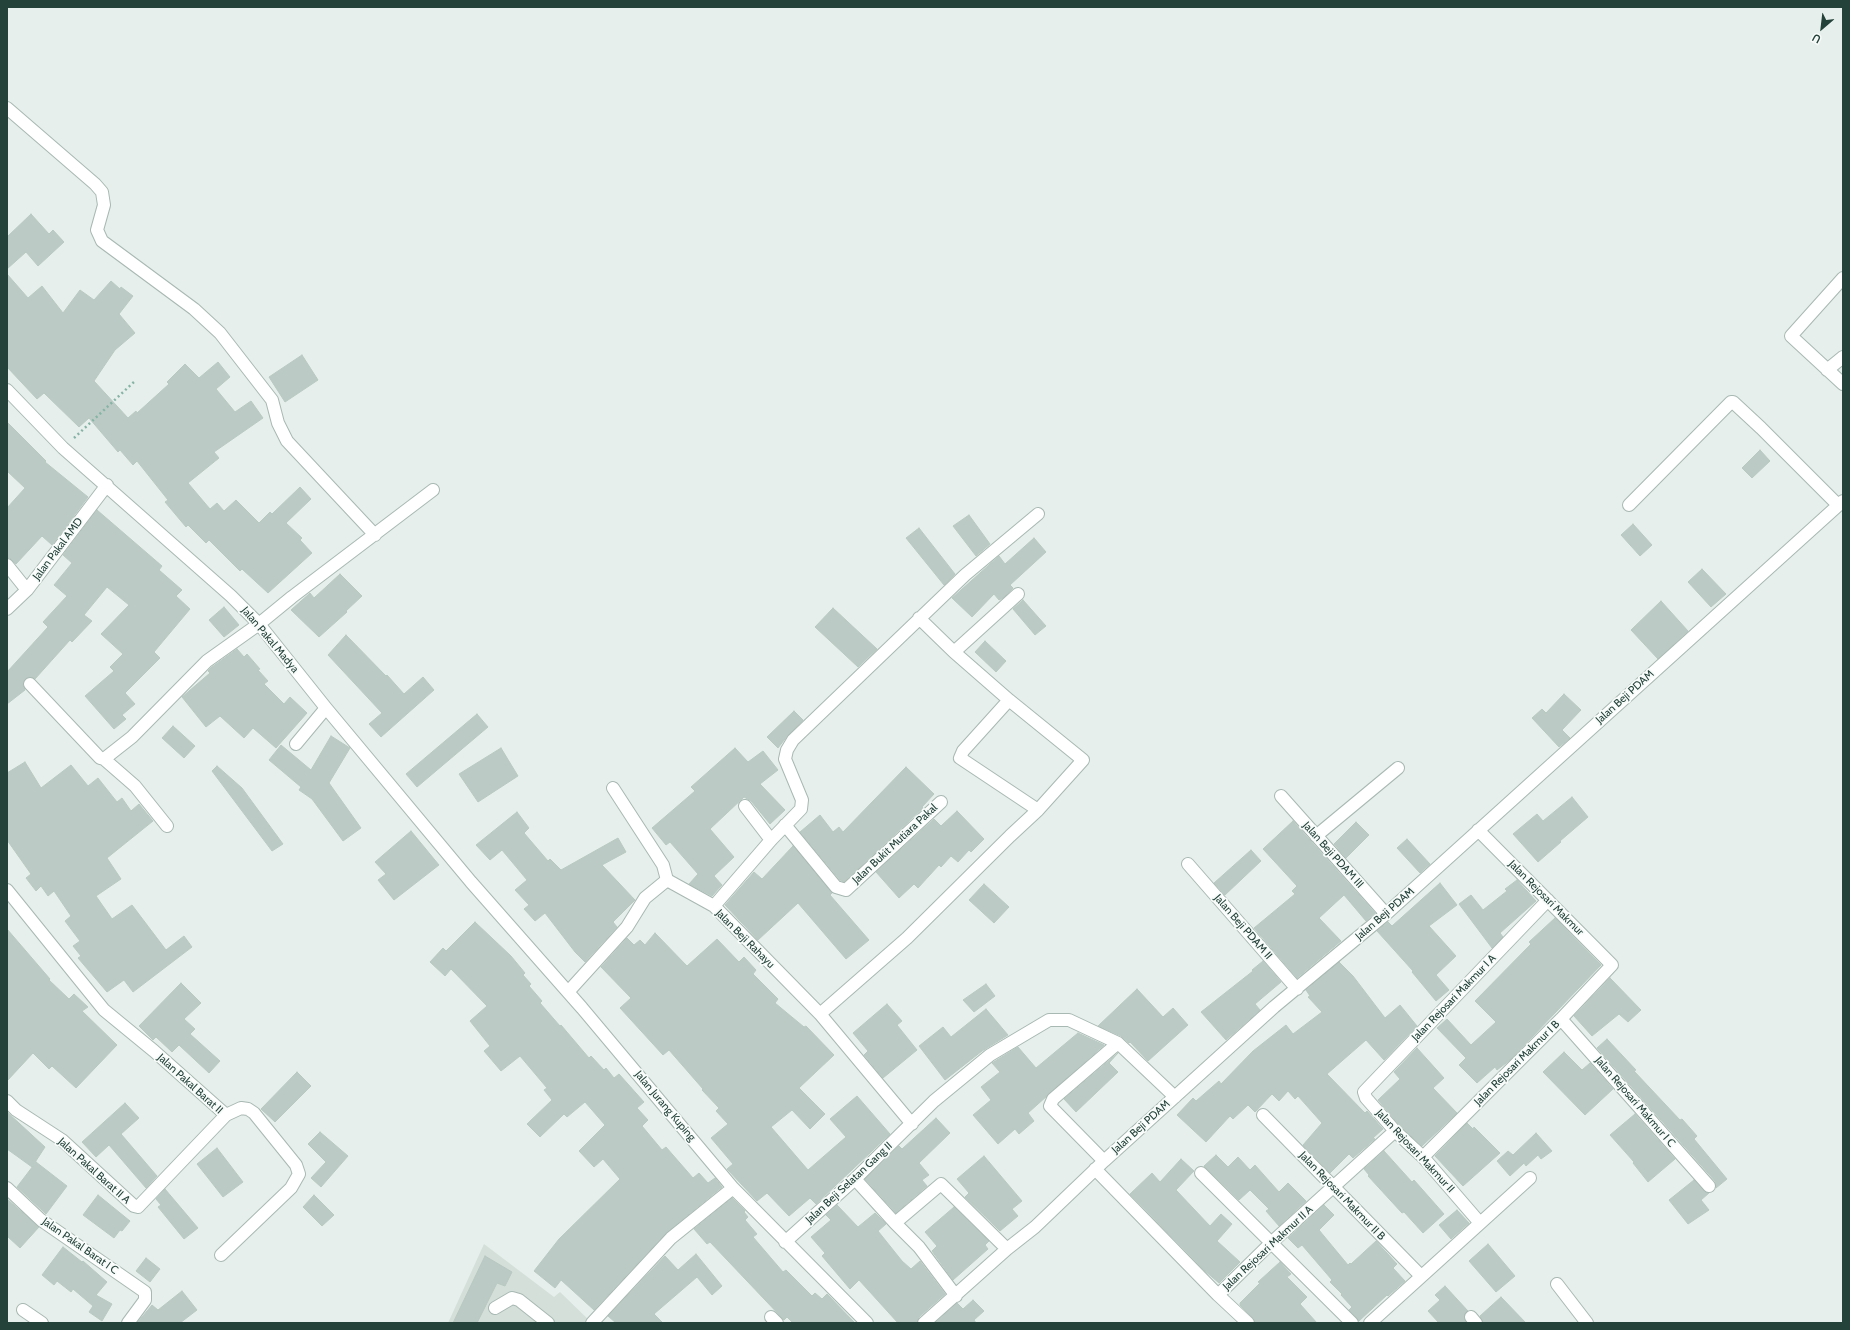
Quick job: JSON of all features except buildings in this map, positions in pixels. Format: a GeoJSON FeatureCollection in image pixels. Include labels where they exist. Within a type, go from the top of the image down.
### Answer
{"type":"FeatureCollection","features":[{"type":"Feature","properties":{"kind":"street"},"geometry":{"type":"LineString","coordinates":[[7,108],[102,192],[104,205],[97,230],[102,241],[194,310],[220,333],[272,400],[278,423],[287,441],[375,535]]}},
{"type":"Feature","properties":{"kind":"street"},"geometry":{"type":"LineString","coordinates":[[1843,278],[1791,336],[1843,384]]}},
{"type":"Feature","properties":{"kind":"street"},"geometry":{"type":"LineString","coordinates":[[1827,370],[1843,356]]}},
{"type":"Feature","properties":{"kind":"street","name":"Jalan Pakal Madya"},"geometry":{"type":"LineString","coordinates":[[7,390],[63,448],[107,485],[231,596],[259,624],[326,708],[471,882]]}},
{"type":"Feature","properties":{"kind":"street"},"geometry":{"type":"LineString","coordinates":[[1629,505],[1731,402],[1733,402],[1840,503]]}},
{"type":"Feature","properties":{"kind":"street","name":"Jalan Pakal AMD"},"geometry":{"type":"LineString","coordinates":[[7,610],[27,590],[107,485]]}},
{"type":"Feature","properties":{"kind":"street"},"geometry":{"type":"LineString","coordinates":[[104,760],[132,737],[207,660],[259,624],[292,596],[433,490]]}},
{"type":"Feature","properties":{"kind":"street","name":"Jalan Beji PDAM"},"geometry":{"type":"LineString","coordinates":[[924,1323],[1007,1249],[1035,1227],[1099,1165],[1274,1007],[1297,990],[1386,914],[1840,503]]}},
{"type":"Feature","properties":{"kind":"street"},"geometry":{"type":"LineString","coordinates":[[714,906],[802,805],[802,800],[785,759],[787,750],[798,735],[919,618],[966,575],[1038,514]]}},
{"type":"Feature","properties":{"kind":"street"},"geometry":{"type":"LineString","coordinates":[[7,565],[27,590]]}},
{"type":"Feature","properties":{"kind":"street"},"geometry":{"type":"LineString","coordinates":[[954,652],[1018,594]]}},
{"type":"Feature","properties":{"kind":"street"},"geometry":{"type":"LineString","coordinates":[[820,1014],[907,938],[1038,810],[1083,760],[1009,700],[954,652],[919,618]]}},
{"type":"Feature","properties":{"kind":"street"},"geometry":{"type":"LineString","coordinates":[[30,684],[92,750],[135,786],[167,826]]}},
{"type":"Feature","properties":{"kind":"street"},"geometry":{"type":"LineString","coordinates":[[1009,700],[963,751],[960,758],[1038,810]]}},
{"type":"Feature","properties":{"kind":"street"},"geometry":{"type":"LineString","coordinates":[[296,744],[326,708]]}},
{"type":"Feature","properties":{"kind":"street"},"geometry":{"type":"LineString","coordinates":[[1316,836],[1398,768]]}},
{"type":"Feature","properties":{"kind":"street"},"geometry":{"type":"LineString","coordinates":[[568,992],[627,927],[645,898],[667,880],[663,865],[613,788]]}},
{"type":"Feature","properties":{"kind":"street","name":"Jalan Beji PDAM III"},"geometry":{"type":"LineString","coordinates":[[1281,796],[1386,914]]}},
{"type":"Feature","properties":{"kind":"street","name":"Jalan Bukit Mutiara Pakal"},"geometry":{"type":"LineString","coordinates":[[785,824],[836,887],[846,890],[941,802]]}},
{"type":"Feature","properties":{"kind":"street"},"geometry":{"type":"LineString","coordinates":[[745,806],[771,840]]}},
{"type":"Feature","properties":{"kind":"street","name":"Jalan Rejosari Makmur"},"geometry":{"type":"LineString","coordinates":[[1478,830],[1610,962],[1611,967]]}},
{"type":"Feature","properties":{"kind":"street","name":"Jalan Beji PDAM II"},"geometry":{"type":"LineString","coordinates":[[1188,864],[1297,990]]}},
{"type":"Feature","properties":{"kind":"street","name":"Jalan Beji Rahayu"},"geometry":{"type":"LineString","coordinates":[[667,880],[714,906],[820,1014],[912,1124]]}},
{"type":"Feature","properties":{"kind":"street","name":"Jalan Jurang Kuping"},"geometry":{"type":"LineString","coordinates":[[471,882],[568,992],[734,1188],[785,1242],[867,1323]]}},
{"type":"Feature","properties":{"kind":"street","name":"Jalan Pakal Barat II"},"geometry":{"type":"LineString","coordinates":[[7,890],[104,1010],[160,1056],[226,1115],[241,1108],[248,1109],[254,1113],[296,1165],[299,1174],[292,1188],[221,1255]]}},
{"type":"Feature","properties":{"kind":"street","name":"Jalan Rejosari Makmur I A"},"geometry":{"type":"LineString","coordinates":[[1366,1098],[1365,1090],[1548,900]]}},
{"type":"Feature","properties":{"kind":"street","name":"Jalan Rejosari Makmur I B"},"geometry":{"type":"LineString","coordinates":[[1423,1157],[1611,967]]}},
{"type":"Feature","properties":{"kind":"street","name":"Jalan Rejosari Makmur I C"},"geometry":{"type":"LineString","coordinates":[[1561,1019],[1709,1186]]}},
{"type":"Feature","properties":{"kind":"street","name":"Jalan Beji Selatan Gang II"},"geometry":{"type":"LineString","coordinates":[[785,1242],[855,1179],[934,1101],[990,1055],[1049,1020],[1069,1020],[1118,1043],[1175,1097]]}},
{"type":"Feature","properties":{"kind":"street","name":"Jalan Rejosari Makmur II A"},"geometry":{"type":"LineString","coordinates":[[1118,1043],[1052,1099],[1050,1106],[1099,1165],[1218,1295],[1271,1243],[1395,1131]]}},
{"type":"Feature","properties":{"kind":"street","name":"Jalan Rejosari Makmur II"},"geometry":{"type":"LineString","coordinates":[[1366,1098],[1395,1131],[1423,1157],[1480,1223]]}},
{"type":"Feature","properties":{"kind":"street","name":"Jalan Pakal Barat II A"},"geometry":{"type":"LineString","coordinates":[[7,1101],[16,1110],[62,1140],[134,1206],[138,1207],[226,1115]]}},
{"type":"Feature","properties":{"kind":"street","name":"Jalan Rejosari Makmur II B"},"geometry":{"type":"LineString","coordinates":[[1263,1115],[1420,1276]]}},
{"type":"Feature","properties":{"kind":"street"},"geometry":{"type":"LineString","coordinates":[[1201,1173],[1352,1323]]}},
{"type":"Feature","properties":{"kind":"street"},"geometry":{"type":"LineString","coordinates":[[1370,1323],[1420,1276],[1530,1178]]}},
{"type":"Feature","properties":{"kind":"street"},"geometry":{"type":"LineString","coordinates":[[855,1179],[919,1247],[956,1296]]}},
{"type":"Feature","properties":{"kind":"street"},"geometry":{"type":"LineString","coordinates":[[895,1223],[941,1184],[1007,1249]]}},
{"type":"Feature","properties":{"kind":"street","name":"Jalan Pakal Barat I C"},"geometry":{"type":"LineString","coordinates":[[7,1188],[41,1220],[141,1288],[146,1295],[142,1305],[128,1323]]}},
{"type":"Feature","properties":{"kind":"street"},"geometry":{"type":"LineString","coordinates":[[592,1323],[672,1238],[734,1188]]}},
{"type":"Feature","properties":{"kind":"street"},"geometry":{"type":"LineString","coordinates":[[1557,1284],[1587,1323]]}},
{"type":"Feature","properties":{"kind":"street"},"geometry":{"type":"LineString","coordinates":[[1218,1295],[1243,1321]]}},
{"type":"Feature","properties":{"kind":"street"},"geometry":{"type":"LineString","coordinates":[[495,1308],[512,1298],[519,1300],[548,1323]]}},
{"type":"Feature","properties":{"kind":"street"},"geometry":{"type":"LineString","coordinates":[[23,1310],[42,1323]]}},
{"type":"Feature","properties":{"kind":"path"},"geometry":{"type":"LineString","coordinates":[[63,448],[135,381]]}},
{"type":"Feature","properties":{"kind":"shaded area"},"geometry":{"type":"Polygon","coordinates":[[[484,1244],[554,1297],[560,1292],[592,1323],[448,1323],[484,1244]]]}}]}
